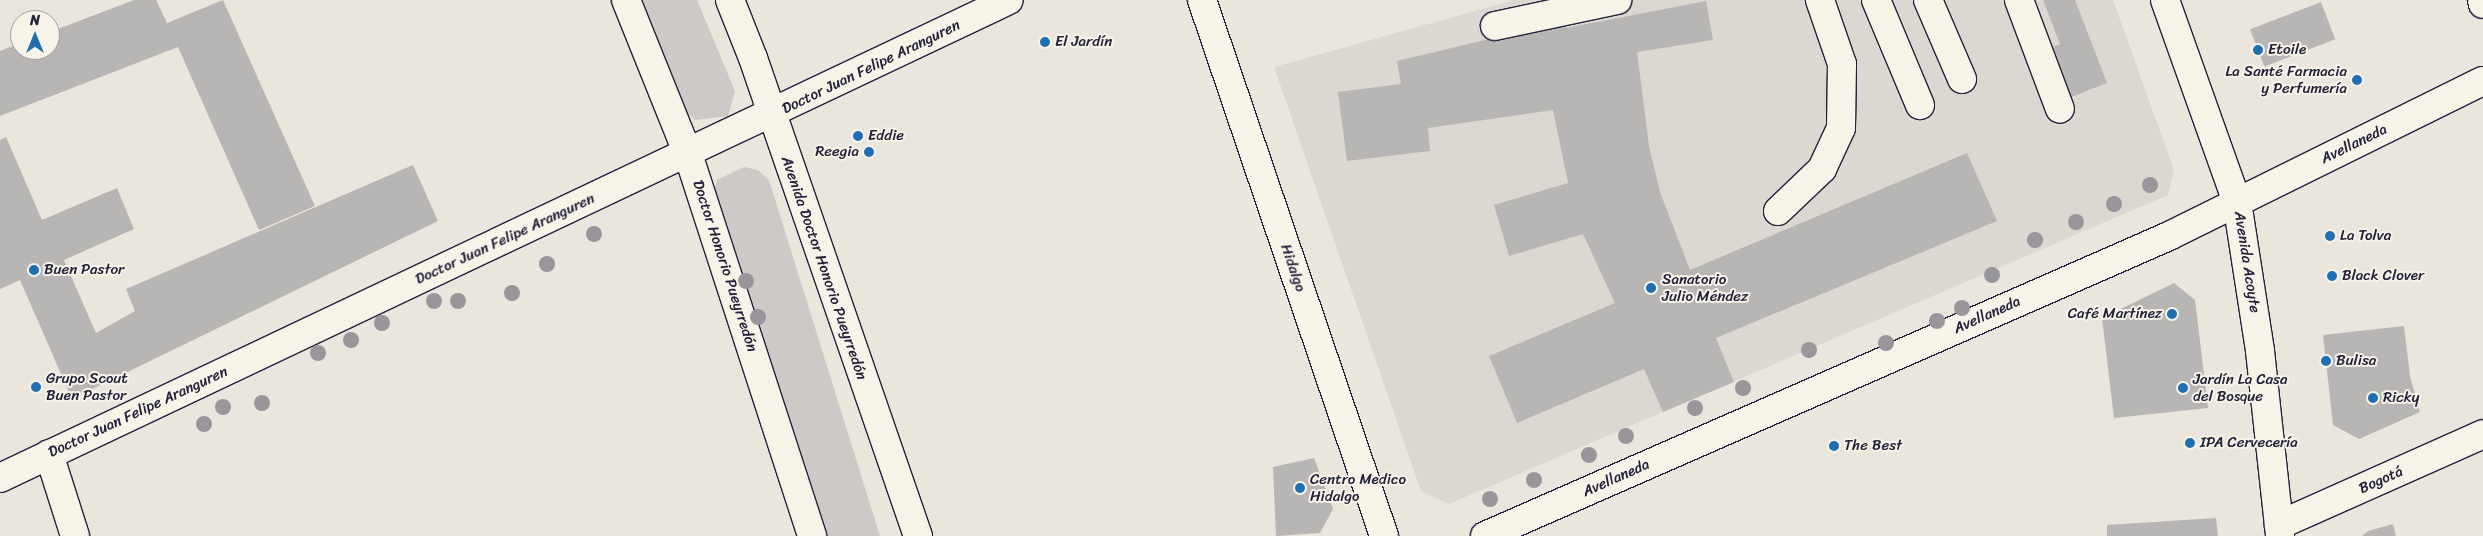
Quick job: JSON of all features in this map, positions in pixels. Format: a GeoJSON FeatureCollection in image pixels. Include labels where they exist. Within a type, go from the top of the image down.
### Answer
{"type":"FeatureCollection","features":[{"type":"Feature","properties":{"kind":"street","name":"Doctor Honorio Pueyrredón"},"geometry":{"type":"LineString","coordinates":[[626,0],[688,154],[812,536]]}},
{"type":"Feature","properties":{"kind":"street","name":"Avenida Doctor Honorio Pueyrredón"},"geometry":{"type":"LineString","coordinates":[[730,0],[772,114],[918,536]]}},
{"type":"Feature","properties":{"kind":"street","name":"Doctor Juan Felipe Aranguren"},"geometry":{"type":"LineString","coordinates":[[0,478],[688,154],[1009,0]]}},
{"type":"Feature","properties":{"kind":"street","name":"Hidalgo"},"geometry":{"type":"LineString","coordinates":[[1202,0],[1384,536]]}},
{"type":"Feature","properties":{"kind":"street"},"geometry":{"type":"LineString","coordinates":[[1495,26],[1618,0]]}},
{"type":"Feature","properties":{"kind":"street"},"geometry":{"type":"LineString","coordinates":[[1778,211],[1822,169],[1841,128],[1842,64],[1820,0]]}},
{"type":"Feature","properties":{"kind":"street"},"geometry":{"type":"LineString","coordinates":[[1876,0],[1920,105]]}},
{"type":"Feature","properties":{"kind":"street"},"geometry":{"type":"LineString","coordinates":[[1928,0],[1962,79]]}},
{"type":"Feature","properties":{"kind":"street"},"geometry":{"type":"LineString","coordinates":[[2019,0],[2060,109]]}},
{"type":"Feature","properties":{"kind":"street","name":"Avenida Acoyte"},"geometry":{"type":"LineString","coordinates":[[2165,0],[2237,202],[2260,351],[2280,530]]}},
{"type":"Feature","properties":{"kind":"street"},"geometry":{"type":"LineString","coordinates":[[2482,0],[2483,4]]}},
{"type":"Feature","properties":{"kind":"street","name":"Avellaneda"},"geometry":{"type":"LineString","coordinates":[[1485,536],[2237,202],[2483,81]]}},
{"type":"Feature","properties":{"kind":"street","name":"Bogotá"},"geometry":{"type":"LineString","coordinates":[[2280,530],[2483,434]]}},
{"type":"Feature","properties":{"kind":"street"},"geometry":{"type":"LineString","coordinates":[[49,454],[75,536]]}},
{"type":"Feature","properties":{"kind":"shaded area"},"geometry":{"type":"Polygon","coordinates":[[[639,0],[697,0],[735,91],[728,116],[695,120],[683,110],[639,0]]]}},
{"type":"Feature","properties":{"kind":"shaded area","name":"Sanatorio Julio Méndez"},"geometry":{"type":"Polygon","coordinates":[[[1514,0],[2113,0],[2174,170],[2168,195],[1449,504],[1421,491],[1274,67],[1514,0]]]}},
{"type":"Feature","properties":{"kind":"shaded area"},"geometry":{"type":"Polygon","coordinates":[[[744,167],[758,170],[769,180],[880,536],[828,536],[712,198],[717,180],[744,167]]]}},
{"type":"Feature","properties":{"kind":"building"},"geometry":{"type":"Polygon","coordinates":[[[134,0],[156,0],[167,23],[223,0],[315,206],[259,230],[178,47],[0,116],[0,51],[10,47],[10,60],[60,60],[60,28],[134,0]]]}},
{"type":"Feature","properties":{"kind":"building"},"geometry":{"type":"Polygon","coordinates":[[[2043,0],[2075,0],[2107,83],[2066,99],[2047,49],[2060,44],[2043,0]]]}},
{"type":"Feature","properties":{"kind":"building"},"geometry":{"type":"Polygon","coordinates":[[[1706,1],[1713,40],[1637,52],[1649,146],[1660,192],[1690,270],[1967,153],[1997,221],[1716,338],[1734,382],[1663,412],[1644,369],[1517,423],[1489,356],[1615,303],[1583,234],[1509,256],[1494,205],[1568,183],[1553,110],[1428,128],[1430,151],[1347,161],[1338,92],[1401,84],[1397,61],[1565,21],[1566,28],[1706,1]]]}},
{"type":"Feature","properties":{"kind":"building"},"geometry":{"type":"Polygon","coordinates":[[[2321,2],[2335,39],[2264,67],[2250,29],[2321,2]]]}},
{"type":"Feature","properties":{"kind":"building"},"geometry":{"type":"Polygon","coordinates":[[[6,137],[42,220],[117,188],[134,229],[64,260],[96,333],[135,311],[126,289],[413,165],[438,221],[72,399],[20,280],[0,289],[0,140],[6,137]]]}},
{"type":"Feature","properties":{"kind":"building"},"geometry":{"type":"Polygon","coordinates":[[[2174,283],[2195,300],[2208,408],[2114,418],[2102,318],[2174,283]]]}},
{"type":"Feature","properties":{"kind":"building"},"geometry":{"type":"Polygon","coordinates":[[[2404,326],[2410,376],[2420,412],[2359,439],[2333,425],[2323,335],[2404,326]]]}},
{"type":"Feature","properties":{"kind":"building","name":"Centro Medico Hidalgo"},"geometry":{"type":"Polygon","coordinates":[[[1314,458],[1333,509],[1320,533],[1276,536],[1273,467],[1314,458]]]}},
{"type":"Feature","properties":{"kind":"building"},"geometry":{"type":"Polygon","coordinates":[[[2216,518],[2218,536],[2107,536],[2107,525],[2216,518]]]}},
{"type":"Feature","properties":{"kind":"building"},"geometry":{"type":"Polygon","coordinates":[[[2393,524],[2396,536],[2362,536],[2368,531],[2393,524]]]}},
{"type":"Feature","properties":{"kind":"place","name":"El Jardín"},"geometry":{"type":"Point","coordinates":[1045,42]}},
{"type":"Feature","properties":{"kind":"place","name":"Etoile"},"geometry":{"type":"Point","coordinates":[2258,50]}},
{"type":"Feature","properties":{"kind":"place","name":"La Santé Farmacia y Perfumería"},"geometry":{"type":"Point","coordinates":[2357,80]}},
{"type":"Feature","properties":{"kind":"place","name":"Eddie"},"geometry":{"type":"Point","coordinates":[858,136]}},
{"type":"Feature","properties":{"kind":"place","name":"Reegia"},"geometry":{"type":"Point","coordinates":[869,152]}},
{"type":"Feature","properties":{"kind":"place","name":"La Tolva"},"geometry":{"type":"Point","coordinates":[2330,236]}},
{"type":"Feature","properties":{"kind":"place","name":"Buen Pastor"},"geometry":{"type":"Point","coordinates":[34,270]}},
{"type":"Feature","properties":{"kind":"place","name":"Black Clover"},"geometry":{"type":"Point","coordinates":[2332,276]}},
{"type":"Feature","properties":{"kind":"place","name":"Sanatorio Julio Méndez"},"geometry":{"type":"Point","coordinates":[1651,288]}},
{"type":"Feature","properties":{"kind":"place","name":"Café Martínez"},"geometry":{"type":"Point","coordinates":[2172,314]}},
{"type":"Feature","properties":{"kind":"place","name":"Bulisa"},"geometry":{"type":"Point","coordinates":[2326,361]}},
{"type":"Feature","properties":{"kind":"place","name":"Grupo Scout Buen Pastor"},"geometry":{"type":"Point","coordinates":[36,387]}},
{"type":"Feature","properties":{"kind":"place","name":"Jardín La Casa del Bosque"},"geometry":{"type":"Point","coordinates":[2183,388]}},
{"type":"Feature","properties":{"kind":"place","name":"Ricky"},"geometry":{"type":"Point","coordinates":[2373,398]}},
{"type":"Feature","properties":{"kind":"place","name":"IPA Cervecería"},"geometry":{"type":"Point","coordinates":[2190,443]}},
{"type":"Feature","properties":{"kind":"place","name":"The Best"},"geometry":{"type":"Point","coordinates":[1834,446]}},
{"type":"Feature","properties":{"kind":"place","name":"Centro Medico Hidalgo"},"geometry":{"type":"Point","coordinates":[1300,488]}}]}
